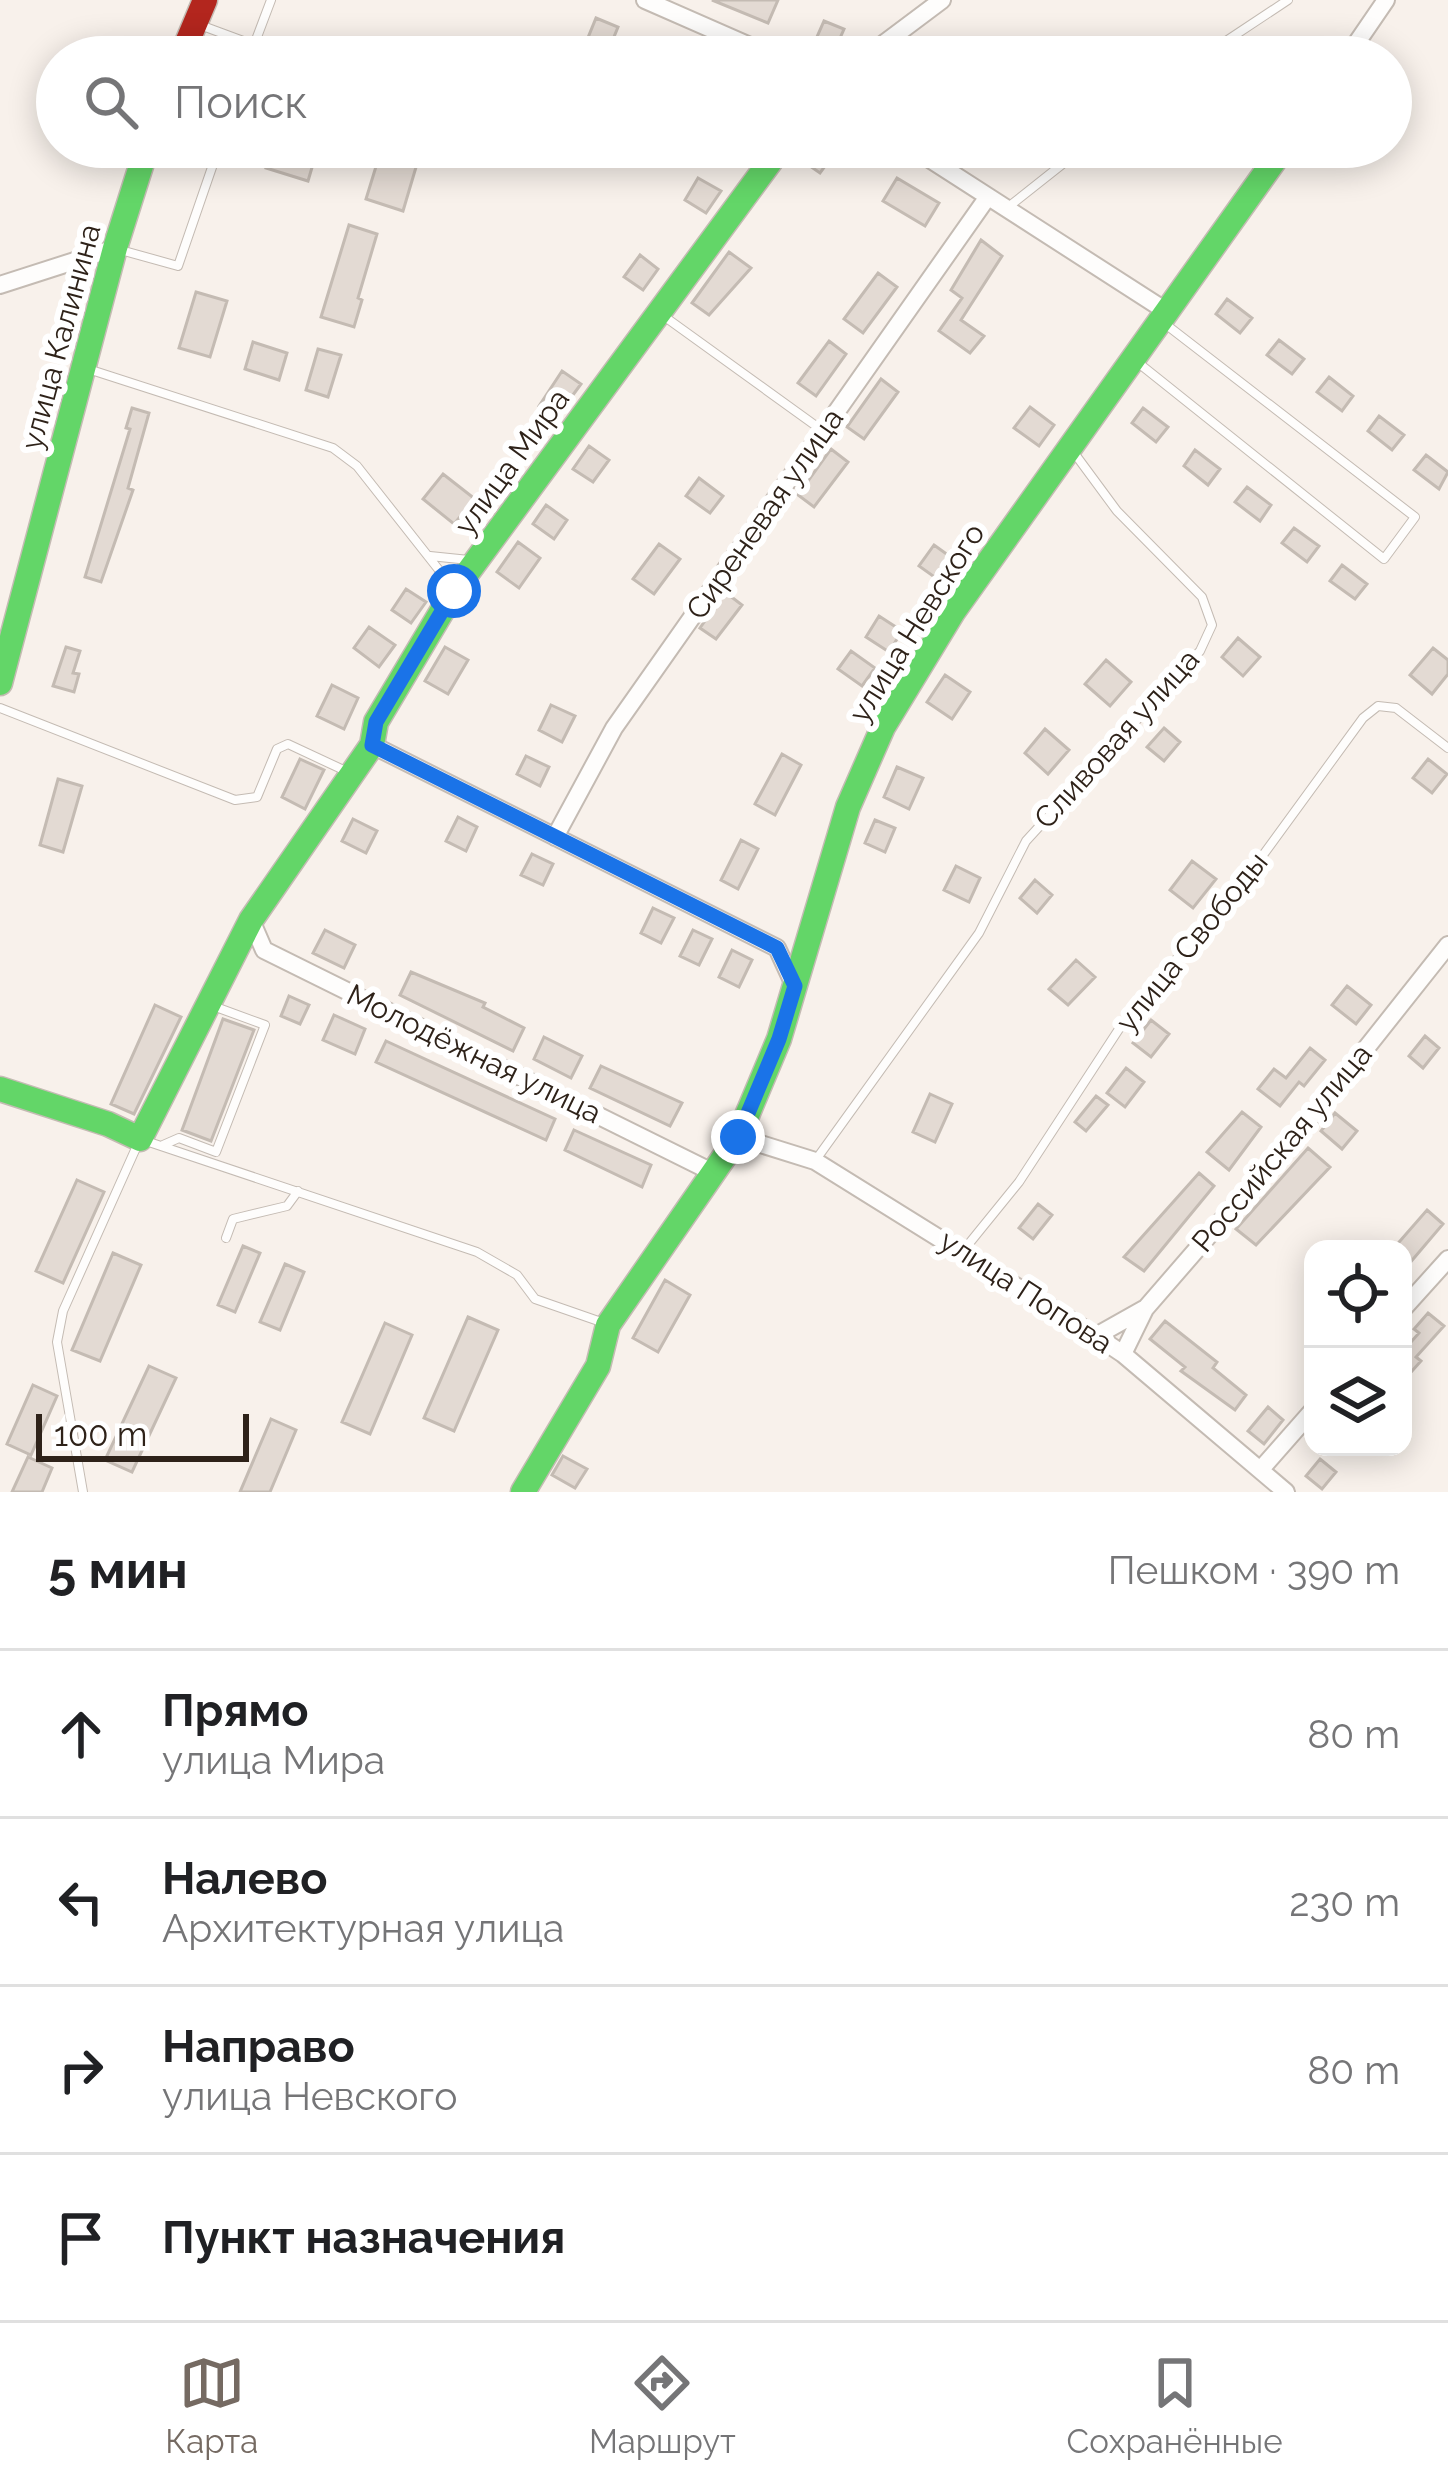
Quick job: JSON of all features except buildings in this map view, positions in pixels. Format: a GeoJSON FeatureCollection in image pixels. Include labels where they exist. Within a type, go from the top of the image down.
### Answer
{"type":"FeatureCollection","features":[{"type":"Feature","properties":{"kind":"street"},"geometry":{"type":"LineString","coordinates":[[645,0],[727,36]]}},
{"type":"Feature","properties":{"kind":"street"},"geometry":{"type":"LineString","coordinates":[[894,36],[942,0]]}},
{"type":"Feature","properties":{"kind":"street"},"geometry":{"type":"LineString","coordinates":[[1361,36],[1386,0]]}},
{"type":"Feature","properties":{"kind":"street","name":"улица Калинина"},"geometry":{"type":"LineString","coordinates":[[0,682],[140,168]]}},
{"type":"Feature","properties":{"kind":"street","name":"улица Мира"},"geometry":{"type":"LineString","coordinates":[[151,1142],[221,973],[251,920],[372,745],[376,722],[454,591],[766,168]]}},
{"type":"Feature","properties":{"kind":"street"},"geometry":{"type":"LineString","coordinates":[[942,168],[1090,259],[1166,317]]}},
{"type":"Feature","properties":{"kind":"street","name":"улица Невского"},"geometry":{"type":"LineString","coordinates":[[523,1492],[598,1366],[608,1325],[738,1137],[779,1039],[848,807],[883,727],[952,612],[1269,168]]}},
{"type":"Feature","properties":{"kind":"street","name":"Сиреневая улица"},"geometry":{"type":"LineString","coordinates":[[555,837],[614,728],[987,198]]}},
{"type":"Feature","properties":{"kind":"street"},"geometry":{"type":"LineString","coordinates":[[0,285],[115,248]]}},
{"type":"Feature","properties":{"kind":"street"},"geometry":{"type":"LineString","coordinates":[[372,745],[777,948],[795,986]]}},
{"type":"Feature","properties":{"kind":"street"},"geometry":{"type":"LineString","coordinates":[[221,973],[264,950],[251,920]]}},
{"type":"Feature","properties":{"kind":"street","name":"Российская улица"},"geometry":{"type":"LineString","coordinates":[[1123,1354],[1145,1309],[1314,1114],[1448,945]]}},
{"type":"Feature","properties":{"kind":"street","name":"Молодёжная улица"},"geometry":{"type":"LineString","coordinates":[[264,950],[714,1172]]}},
{"type":"Feature","properties":{"kind":"street"},"geometry":{"type":"LineString","coordinates":[[0,1089],[151,1142]]}},
{"type":"Feature","properties":{"kind":"street","name":"улица Попова"},"geometry":{"type":"LineString","coordinates":[[738,1137],[815,1161],[1096,1336],[1286,1492]]}},
{"type":"Feature","properties":{"kind":"street"},"geometry":{"type":"LineString","coordinates":[[1412,1299],[1448,1259]]}},
{"type":"Feature","properties":{"kind":"street"},"geometry":{"type":"LineString","coordinates":[[1096,1336],[1145,1309]]}},
{"type":"Feature","properties":{"kind":"street"},"geometry":{"type":"LineString","coordinates":[[1261,1469],[1304,1421]]}},
{"type":"Feature","properties":{"kind":"lane"},"geometry":{"type":"LineString","coordinates":[[258,36],[272,0]]}},
{"type":"Feature","properties":{"kind":"lane"},"geometry":{"type":"LineString","coordinates":[[1234,36],[1288,0]]}},
{"type":"Feature","properties":{"kind":"lane"},"geometry":{"type":"LineString","coordinates":[[200,12],[239,36]]}},
{"type":"Feature","properties":{"kind":"lane"},"geometry":{"type":"LineString","coordinates":[[115,248],[178,266],[212,168]]}},
{"type":"Feature","properties":{"kind":"lane"},"geometry":{"type":"LineString","coordinates":[[1006,209],[1058,168]]}},
{"type":"Feature","properties":{"kind":"lane"},"geometry":{"type":"LineString","coordinates":[[659,313],[823,431]]}},
{"type":"Feature","properties":{"kind":"lane"},"geometry":{"type":"LineString","coordinates":[[1135,360],[1384,559],[1415,517],[1166,317]]}},
{"type":"Feature","properties":{"kind":"lane"},"geometry":{"type":"LineString","coordinates":[[83,368],[333,448],[358,466],[454,591]]}},
{"type":"Feature","properties":{"kind":"lane","name":"Сливовая улица"},"geometry":{"type":"LineString","coordinates":[[815,1161],[980,933],[1026,841],[1200,651],[1212,625],[1202,597],[1117,511],[1071,449]]}},
{"type":"Feature","properties":{"kind":"lane"},"geometry":{"type":"LineString","coordinates":[[427,555],[476,561]]}},
{"type":"Feature","properties":{"kind":"lane","name":"улица Свободы"},"geometry":{"type":"LineString","coordinates":[[963,1251],[1018,1182],[1136,1003],[1228,903],[1364,718],[1378,706],[1396,708],[1448,748]]}},
{"type":"Feature","properties":{"kind":"lane"},"geometry":{"type":"LineString","coordinates":[[0,708],[236,800],[257,797],[277,749],[287,744],[352,774]]}},
{"type":"Feature","properties":{"kind":"lane"},"geometry":{"type":"LineString","coordinates":[[151,1142],[178,1138],[216,1152],[265,1025],[206,1003]]}},
{"type":"Feature","properties":{"kind":"lane"},"geometry":{"type":"LineString","coordinates":[[151,1142],[477,1252],[517,1275],[536,1299],[608,1325]]}},
{"type":"Feature","properties":{"kind":"lane"},"geometry":{"type":"LineString","coordinates":[[83,1492],[57,1342],[63,1311],[151,1142]]}},
{"type":"Feature","properties":{"kind":"lane"},"geometry":{"type":"LineString","coordinates":[[226,1238],[233,1219],[287,1206],[298,1191]]}},
{"type":"Feature","properties":{"kind":"traffic: fast"},"geometry":{"type":"LineString","coordinates":[[0,683],[140,168]]}},
{"type":"Feature","properties":{"kind":"traffic: fast"},"geometry":{"type":"LineString","coordinates":[[0,1089],[140,1139],[251,920],[372,745],[376,722],[454,591],[766,168]]}},
{"type":"Feature","properties":{"kind":"traffic: fast"},"geometry":{"type":"LineString","coordinates":[[523,1492],[598,1366],[608,1325],[738,1137],[779,1039],[848,807],[883,727],[953,612],[1269,168]]}},
{"type":"Feature","properties":{"kind":"traffic: jam"},"geometry":{"type":"LineString","coordinates":[[190,36],[205,0]]}},
{"type":"Feature","properties":{"kind":"route"},"geometry":{"type":"LineString","coordinates":[[454,591],[376,722],[372,745],[777,948],[795,986],[779,1039],[738,1137]]}}]}
